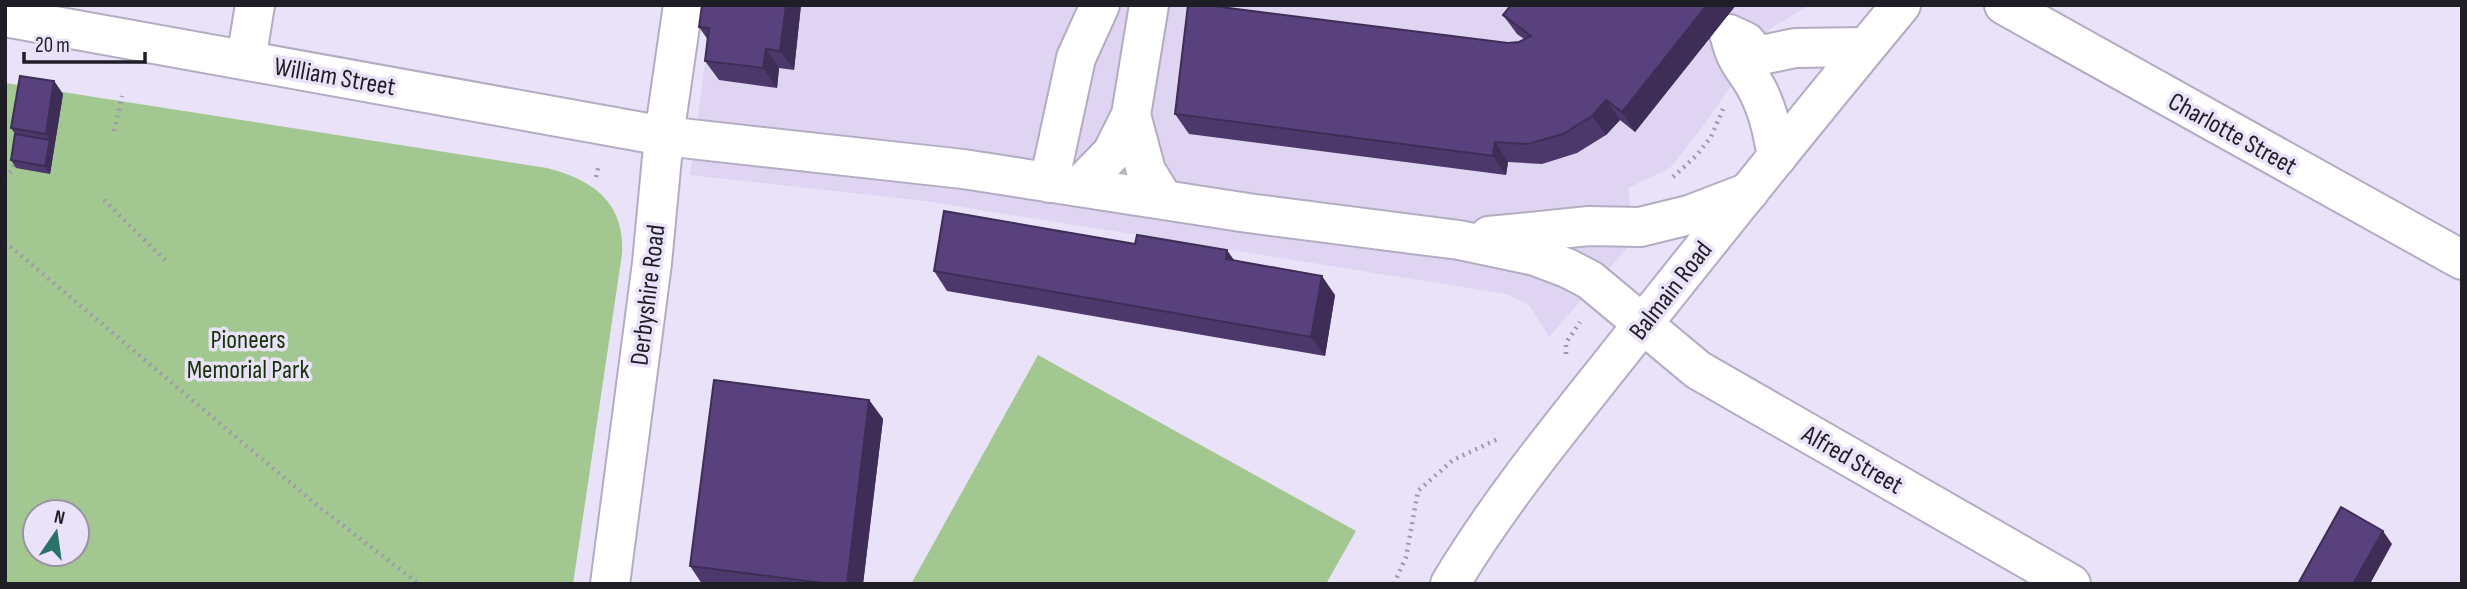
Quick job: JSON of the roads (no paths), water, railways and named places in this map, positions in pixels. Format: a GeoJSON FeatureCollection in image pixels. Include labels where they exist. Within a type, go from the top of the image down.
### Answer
{"type":"FeatureCollection","features":[{"type":"Feature","properties":{"kind":"street"},"geometry":{"type":"LineString","coordinates":[[246,60],[255,5]]}},
{"type":"Feature","properties":{"kind":"street","name":"Derbyshire Road"},"geometry":{"type":"LineString","coordinates":[[610,584],[652,263],[664,136],[683,5]]}},
{"type":"Feature","properties":{"kind":"street"},"geometry":{"type":"LineString","coordinates":[[1064,185],[1076,58],[1100,5]]}},
{"type":"Feature","properties":{"kind":"street"},"geometry":{"type":"LineString","coordinates":[[1064,185],[1112,153],[1131,115],[1149,5]]}},
{"type":"Feature","properties":{"kind":"street","name":"Balmain Road"},"geometry":{"type":"LineString","coordinates":[[1450,584],[1482,530],[1521,476],[1901,5]]}},
{"type":"Feature","properties":{"kind":"street","name":"Charlotte Street"},"geometry":{"type":"LineString","coordinates":[[2004,5],[2462,260]]}},
{"type":"Feature","properties":{"kind":"street","name":"William Street"},"geometry":{"type":"LineString","coordinates":[[5,16],[664,136],[963,169],[1248,214],[1460,240]]}},
{"type":"Feature","properties":{"kind":"street"},"geometry":{"type":"LineString","coordinates":[[1777,157],[1771,121],[1757,90],[1735,56],[1729,34],[1746,42],[1756,56],[1795,48],[1865,47]]}},
{"type":"Feature","properties":{"kind":"street"},"geometry":{"type":"LineString","coordinates":[[1131,115],[1146,171],[1164,200]]}},
{"type":"Feature","properties":{"kind":"street"},"geometry":{"type":"LineString","coordinates":[[1460,240],[1589,226],[1640,227],[1689,215],[1749,191]]}},
{"type":"Feature","properties":{"kind":"street","name":"Alfred Street"},"geometry":{"type":"LineString","coordinates":[[1460,240],[1535,256],[1590,280],[1698,370],[2071,584]]}},
{"type":"Feature","properties":{"kind":"park label","name":"Pioneers Memorial Park"},"geometry":{"type":"Point","coordinates":[248,354]}}]}
